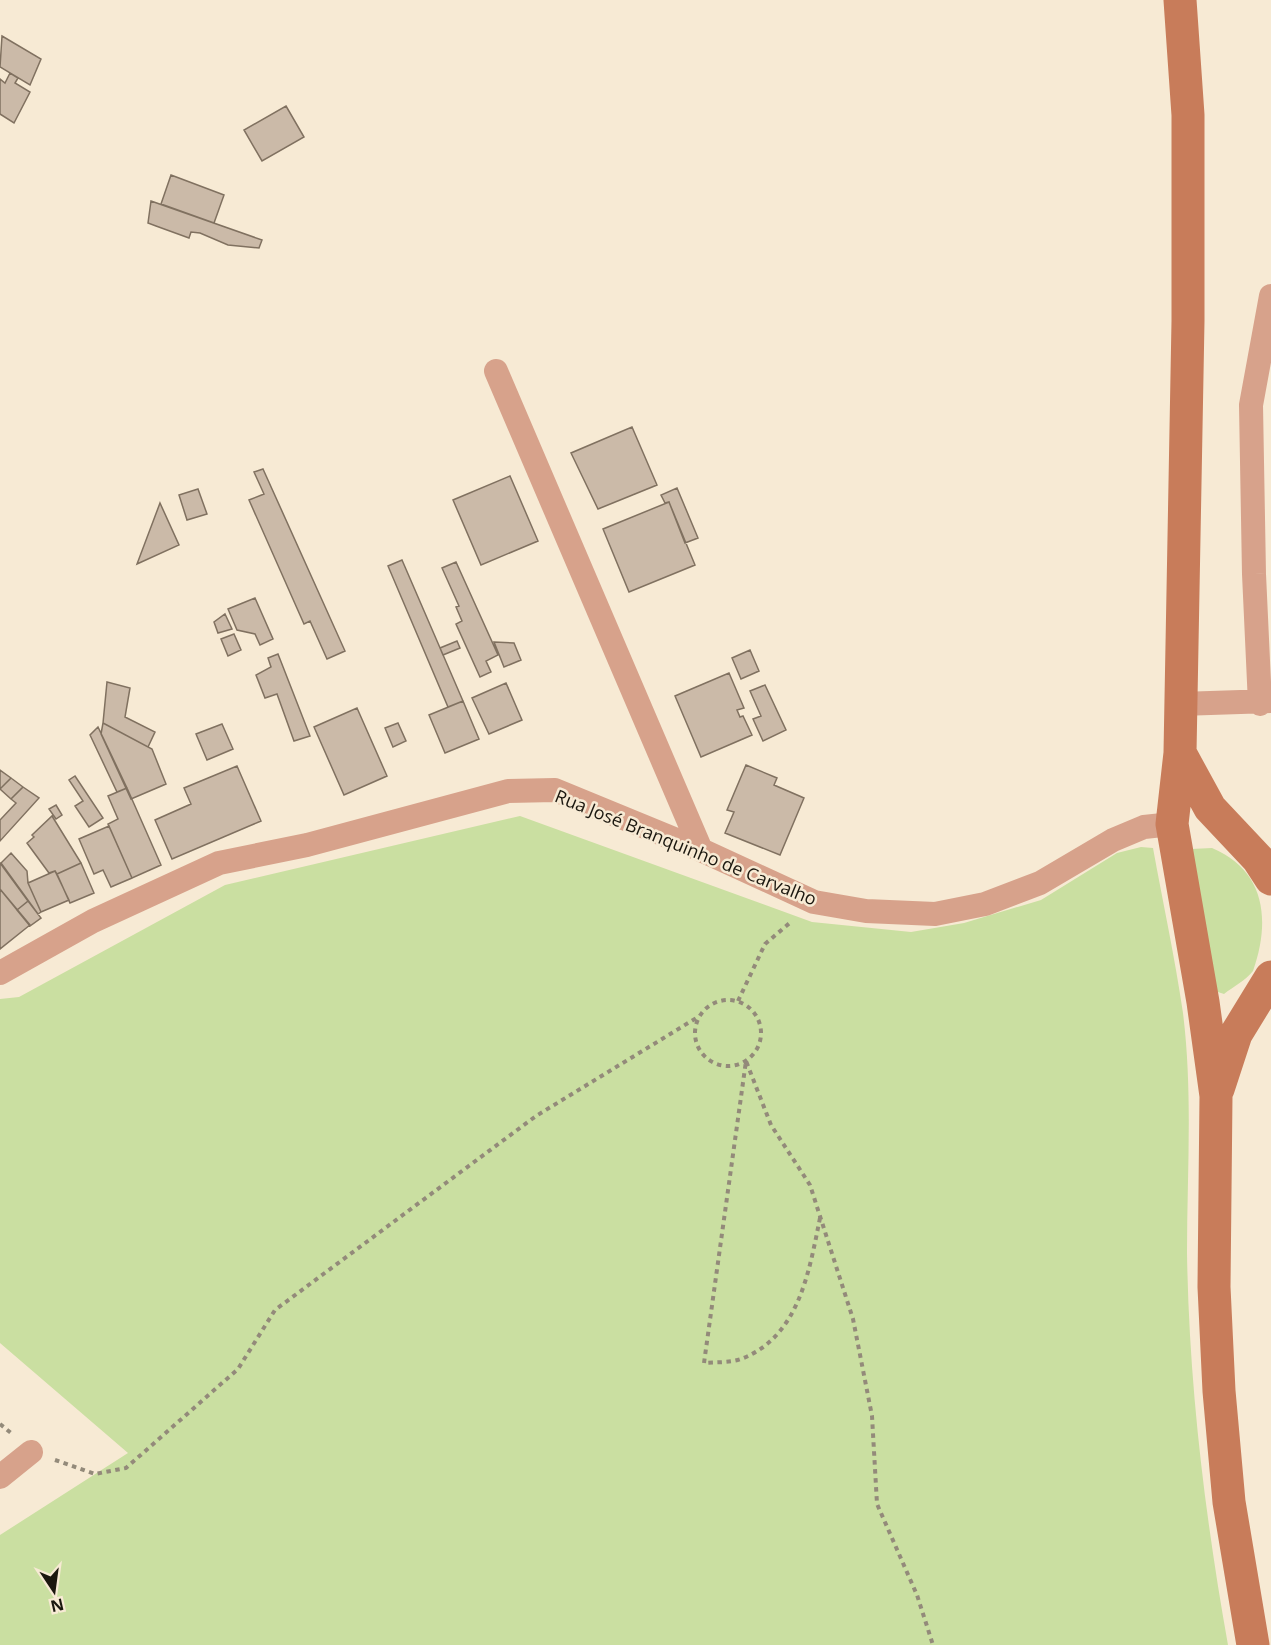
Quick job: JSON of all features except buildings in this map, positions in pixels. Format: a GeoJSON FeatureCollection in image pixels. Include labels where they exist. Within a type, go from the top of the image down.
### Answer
{"type":"FeatureCollection","features":[{"type":"Feature","properties":{"kind":"street"},"geometry":{"type":"LineString","coordinates":[[1180,0],[1188,115],[1188,321],[1180,753],[1172,824],[1203,1002],[1216,1096],[1214,1287],[1219,1391],[1229,1502],[1253,1645]]}},
{"type":"Feature","properties":{"kind":"street"},"geometry":{"type":"LineString","coordinates":[[1180,704],[1266,703],[1254,574],[1251,405],[1271,296]]}},
{"type":"Feature","properties":{"kind":"street"},"geometry":{"type":"LineString","coordinates":[[496,371],[701,850]]}},
{"type":"Feature","properties":{"kind":"street"},"geometry":{"type":"LineString","coordinates":[[1180,753],[1210,808],[1237,836],[1271,879]]}},
{"type":"Feature","properties":{"kind":"street","name":"Rua José Branquinho de Carvalho"},"geometry":{"type":"LineString","coordinates":[[0,974],[93,921],[219,863],[307,845],[508,791],[555,790],[701,850],[814,902],[866,911],[935,914],[985,904],[1040,883],[1113,840],[1144,827],[1172,824]]}},
{"type":"Feature","properties":{"kind":"street"},"geometry":{"type":"LineString","coordinates":[[1172,824],[1212,828],[1237,836]]}},
{"type":"Feature","properties":{"kind":"street"},"geometry":{"type":"LineString","coordinates":[[1216,1096],[1236,1034],[1252,1004],[1271,977]]}},
{"type":"Feature","properties":{"kind":"street"},"geometry":{"type":"LineString","coordinates":[[1203,1002],[1220,1010],[1236,1010],[1252,1004]]}},
{"type":"Feature","properties":{"kind":"street"},"geometry":{"type":"LineString","coordinates":[[0,1477],[31,1452]]}},
{"type":"Feature","properties":{"kind":"path"},"geometry":{"type":"LineString","coordinates":[[738,1001],[765,944],[814,902]]}},
{"type":"Feature","properties":{"kind":"path"},"geometry":{"type":"LineString","coordinates":[[31,1452],[95,1474],[126,1468],[238,1369],[275,1310],[536,1116],[698,1017],[715,1002],[738,1001],[753,1011],[761,1028],[759,1047],[746,1061],[725,1067],[705,1058],[694,1039],[698,1017]]}},
{"type":"Feature","properties":{"kind":"path"},"geometry":{"type":"LineString","coordinates":[[746,1061],[704,1363],[739,1360],[770,1343],[793,1313],[809,1271],[820,1218]]}},
{"type":"Feature","properties":{"kind":"path"},"geometry":{"type":"LineString","coordinates":[[746,1061],[771,1125],[810,1185],[855,1330],[872,1416],[877,1504],[918,1595],[933,1645]]}},
{"type":"Feature","properties":{"kind":"green space"},"geometry":{"type":"Polygon","coordinates":[[[520,816],[812,922],[911,932],[964,923],[1041,900],[1117,853],[1141,847],[1153,848],[1183,1013],[1186,1043],[1189,1103],[1187,1253],[1191,1352],[1205,1499],[1228,1645],[0,1645],[0,1535],[128,1453],[0,1343],[0,999],[19,997],[225,885],[520,816]]]}},
{"type":"Feature","properties":{"kind":"green space"},"geometry":{"type":"Polygon","coordinates":[[[1212,848],[1230,858],[1243,869],[1253,883],[1262,915],[1259,952],[1253,971],[1224,994],[1215,991],[1191,849],[1212,848]]]}}]}
